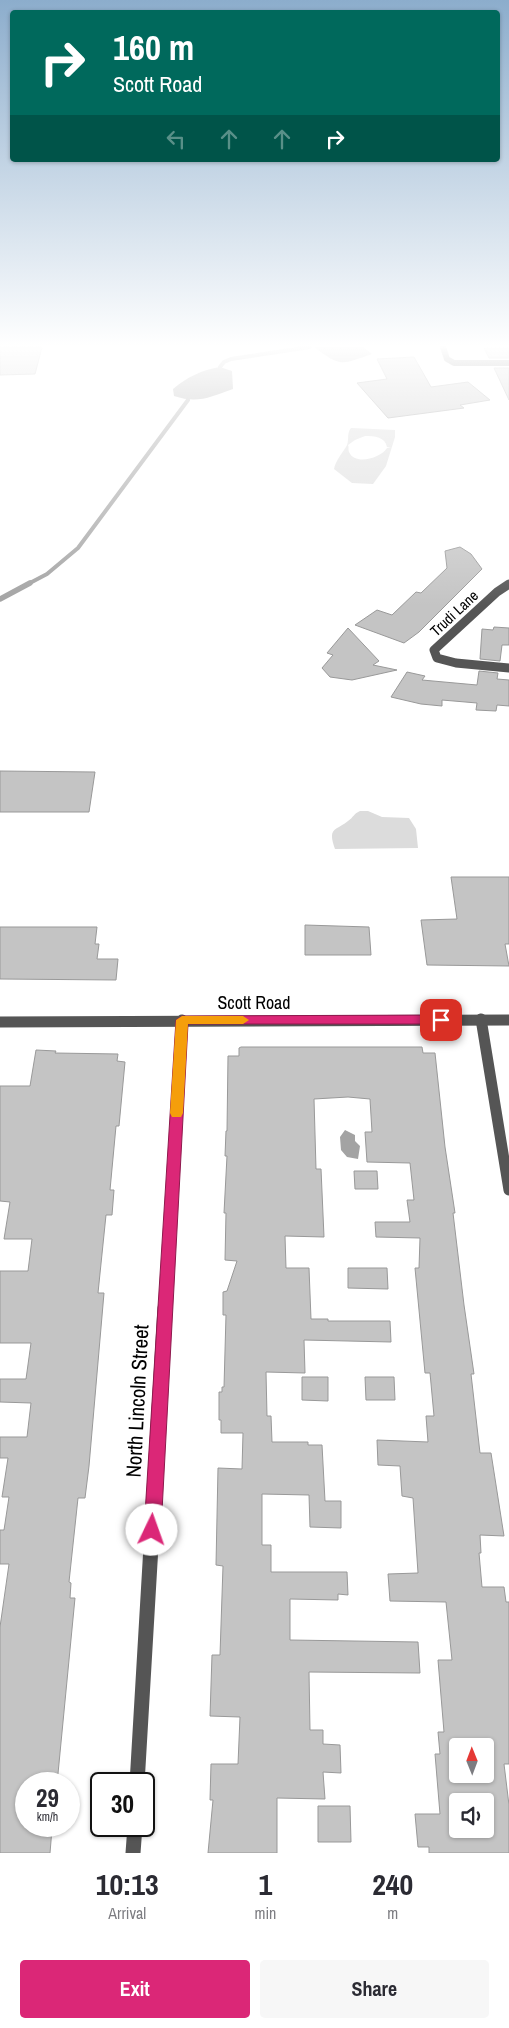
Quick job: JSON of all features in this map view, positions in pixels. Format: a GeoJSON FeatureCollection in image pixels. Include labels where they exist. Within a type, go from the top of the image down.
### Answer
{"type":"FeatureCollection","features":[{"type":"Feature","properties":{"kind":"street","name":"Trudi Lane"},"geometry":{"type":"LineString","coordinates":[[509,584],[497,592],[434,650],[437,658],[456,663],[509,668]]}},
{"type":"Feature","properties":{"kind":"street"},"geometry":{"type":"LineString","coordinates":[[481,1019],[509,1190]]}},
{"type":"Feature","properties":{"kind":"street","name":"North Lincoln Street"},"geometry":{"type":"LineString","coordinates":[[138,1772],[182,1020]]}},
{"type":"Feature","properties":{"kind":"street","name":"Scott Road"},"geometry":{"type":"LineString","coordinates":[[0,1022],[509,1020]]}},
{"type":"Feature","properties":{"kind":"street"},"geometry":{"type":"LineString","coordinates":[[133,1853],[134,1837]]}},
{"type":"Feature","properties":{"kind":"shaded area"},"geometry":{"type":"Polygon","coordinates":[[[349,433],[395,433],[395,437],[386,466],[373,484],[352,483],[334,469],[337,460],[347,445],[349,433]],[[365,436],[355,440],[348,445],[349,452],[352,456],[362,460],[379,455],[387,448],[391,448],[387,447],[382,439],[365,436]]]}},
{"type":"Feature","properties":{"kind":"shaded area"},"geometry":{"type":"Polygon","coordinates":[[[360,811],[368,811],[382,817],[409,818],[416,829],[418,848],[335,849],[332,833],[360,811]]]}},
{"type":"Feature","properties":{"kind":"shaded area"},"geometry":{"type":"Polygon","coordinates":[[[345,1130],[355,1135],[355,1141],[360,1146],[358,1159],[347,1157],[341,1150],[340,1137],[345,1130]]]}},
{"type":"Feature","properties":{"kind":"building"},"geometry":{"type":"Polygon","coordinates":[[[460,547],[471,554],[482,569],[419,632],[404,643],[355,625],[377,610],[392,615],[416,592],[421,593],[447,568],[445,551],[460,547]]]}},
{"type":"Feature","properties":{"kind":"building"},"geometry":{"type":"Polygon","coordinates":[[[494,627],[509,628],[509,645],[502,645],[500,661],[480,659],[482,629],[493,630],[494,627]]]}},
{"type":"Feature","properties":{"kind":"building"},"geometry":{"type":"Polygon","coordinates":[[[348,628],[379,661],[373,665],[397,670],[352,680],[330,677],[322,668],[333,655],[327,653],[348,628]]]}},
{"type":"Feature","properties":{"kind":"building"},"geometry":{"type":"Polygon","coordinates":[[[479,671],[498,673],[497,679],[509,680],[509,706],[497,705],[496,711],[476,710],[477,703],[442,700],[442,706],[421,704],[391,697],[407,672],[425,676],[422,680],[477,685],[479,671]]]}},
{"type":"Feature","properties":{"kind":"building"},"geometry":{"type":"Polygon","coordinates":[[[0,771],[95,772],[89,812],[0,812],[0,771]]]}},
{"type":"Feature","properties":{"kind":"building"},"geometry":{"type":"Polygon","coordinates":[[[451,877],[509,877],[509,944],[505,944],[509,966],[427,965],[421,920],[457,919],[451,877]]]}},
{"type":"Feature","properties":{"kind":"building"},"geometry":{"type":"Polygon","coordinates":[[[305,925],[369,927],[371,955],[305,955],[305,925]]]}},
{"type":"Feature","properties":{"kind":"building"},"geometry":{"type":"Polygon","coordinates":[[[0,927],[97,927],[95,944],[99,944],[97,959],[118,959],[116,980],[0,979],[0,927]]]}},
{"type":"Feature","properties":{"kind":"building"},"geometry":{"type":"Polygon","coordinates":[[[241,1047],[422,1047],[423,1053],[435,1053],[445,1147],[455,1213],[453,1213],[464,1305],[474,1374],[471,1374],[480,1453],[491,1453],[504,1536],[480,1535],[481,1553],[479,1553],[482,1587],[504,1587],[506,1602],[509,1602],[509,1764],[504,1764],[509,1805],[509,1853],[429,1853],[429,1847],[418,1847],[415,1814],[440,1814],[435,1754],[440,1754],[438,1732],[444,1732],[438,1660],[452,1660],[446,1602],[390,1601],[388,1574],[418,1573],[413,1498],[402,1496],[400,1466],[378,1465],[377,1440],[428,1442],[426,1416],[434,1416],[430,1373],[425,1373],[415,1268],[419,1268],[420,1238],[376,1237],[375,1222],[410,1222],[407,1200],[414,1200],[410,1163],[367,1162],[365,1132],[372,1132],[370,1099],[348,1097],[314,1099],[316,1169],[321,1169],[324,1237],[285,1236],[286,1268],[309,1268],[311,1319],[328,1319],[328,1321],[390,1321],[391,1342],[304,1340],[305,1373],[266,1372],[267,1416],[271,1416],[272,1442],[308,1442],[308,1445],[322,1445],[325,1501],[341,1501],[341,1528],[310,1527],[309,1495],[262,1494],[262,1545],[271,1545],[271,1572],[347,1572],[348,1595],[338,1594],[338,1600],[290,1599],[290,1640],[418,1642],[420,1673],[309,1672],[310,1730],[323,1730],[323,1744],[340,1745],[341,1773],[323,1772],[325,1799],[277,1798],[277,1853],[208,1853],[213,1800],[210,1800],[211,1764],[238,1764],[240,1717],[210,1716],[212,1655],[220,1655],[223,1566],[216,1565],[218,1468],[242,1469],[243,1433],[221,1433],[221,1420],[219,1420],[219,1392],[222,1392],[222,1387],[224,1387],[226,1315],[223,1315],[223,1292],[227,1291],[237,1261],[225,1260],[226,1213],[224,1213],[227,1156],[225,1156],[228,1056],[239,1056],[239,1048],[241,1047]]]}},
{"type":"Feature","properties":{"kind":"building"},"geometry":{"type":"Polygon","coordinates":[[[36,1050],[56,1051],[55,1053],[118,1054],[117,1061],[125,1062],[110,1190],[114,1190],[112,1215],[106,1215],[98,1293],[104,1293],[89,1466],[85,1498],[78,1498],[69,1582],[71,1583],[70,1598],[75,1598],[58,1772],[15,1772],[15,1837],[51,1837],[50,1853],[0,1853],[0,1627],[9,1564],[0,1564],[0,1530],[4,1530],[9,1497],[2,1497],[8,1458],[0,1458],[0,1437],[27,1437],[31,1403],[0,1402],[0,1379],[26,1379],[31,1343],[0,1343],[0,1271],[28,1271],[32,1239],[4,1239],[10,1202],[0,1201],[0,1086],[30,1086],[36,1050]]]}},
{"type":"Feature","properties":{"kind":"building"},"geometry":{"type":"Polygon","coordinates":[[[354,1171],[377,1171],[378,1189],[355,1189],[354,1171]]]}},
{"type":"Feature","properties":{"kind":"building"},"geometry":{"type":"Polygon","coordinates":[[[348,1268],[387,1268],[388,1289],[348,1288],[348,1268]]]}},
{"type":"Feature","properties":{"kind":"building"},"geometry":{"type":"Polygon","coordinates":[[[302,1377],[328,1377],[328,1401],[302,1400],[302,1377]]]}},
{"type":"Feature","properties":{"kind":"building"},"geometry":{"type":"Polygon","coordinates":[[[365,1377],[394,1377],[395,1400],[366,1400],[365,1377]]]}},
{"type":"Feature","properties":{"kind":"building"},"geometry":{"type":"Polygon","coordinates":[[[318,1806],[350,1806],[351,1842],[318,1842],[318,1806]]]}},
{"type":"Feature","properties":{"kind":"waterway"},"geometry":{"type":"LineString","coordinates":[[28,584],[47,574],[78,548],[163,433]]}},
{"type":"Feature","properties":{"kind":"waterway"},"geometry":{"type":"LineString","coordinates":[[0,599],[30,583]]}},
{"type":"Feature","properties":{"kind":"slow traffic"},"geometry":{"type":"LineString","coordinates":[[177,1113],[182,1020],[243,1020]]}},
{"type":"Feature","properties":{"kind":"route"},"geometry":{"type":"LineString","coordinates":[[152,1530],[182,1020],[441,1020]]}}]}
